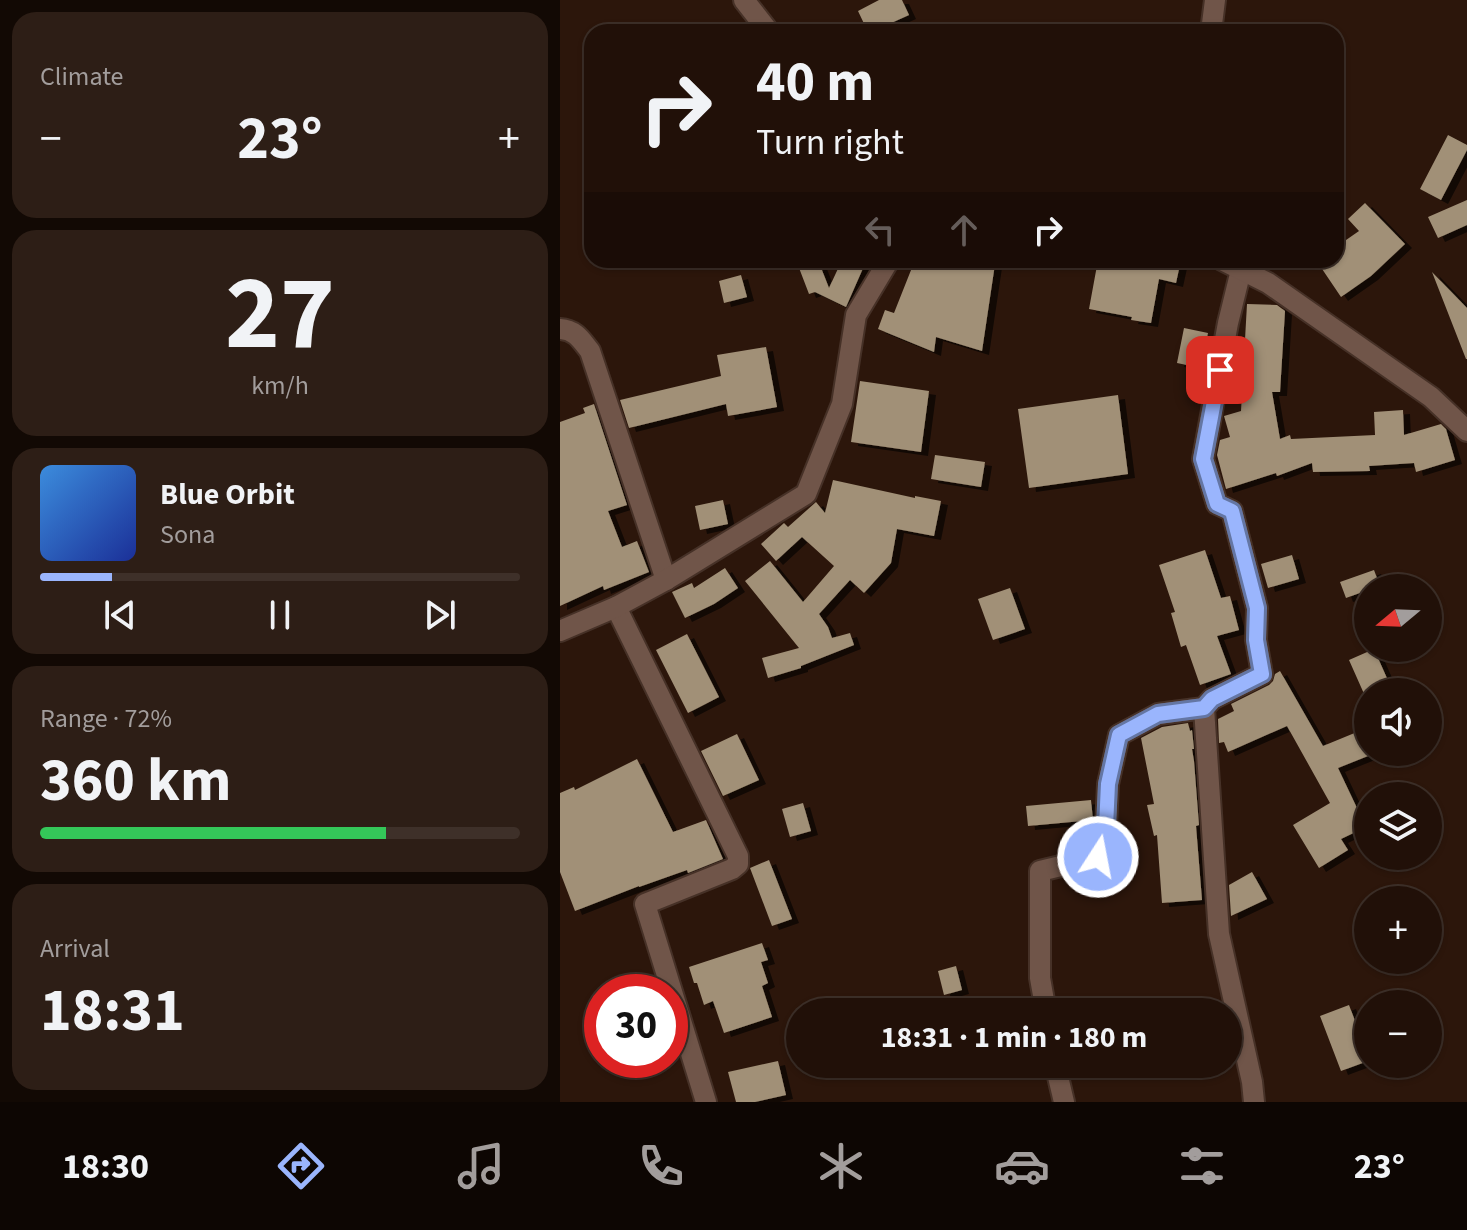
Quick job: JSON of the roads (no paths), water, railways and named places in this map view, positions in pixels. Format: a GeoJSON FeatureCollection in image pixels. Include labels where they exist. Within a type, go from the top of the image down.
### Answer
{"type":"FeatureCollection","features":[{"type":"Feature","properties":{"kind":"street"},"geometry":{"type":"LineString","coordinates":[[744,0],[763,24]]}},
{"type":"Feature","properties":{"kind":"street"},"geometry":{"type":"LineString","coordinates":[[1212,24],[1215,0]]}},
{"type":"Feature","properties":{"kind":"street"},"geometry":{"type":"LineString","coordinates":[[560,631],[616,607],[666,580],[806,494],[842,404],[856,315],[884,268]]}},
{"type":"Feature","properties":{"kind":"street"},"geometry":{"type":"LineString","coordinates":[[1237,268],[1268,283],[1431,397],[1467,431]]}},
{"type":"Feature","properties":{"kind":"street"},"geometry":{"type":"LineString","coordinates":[[1044,998],[1040,978],[1040,871],[1098,857],[1106,827],[1108,784],[1119,735],[1158,714],[1204,708],[1212,699],[1262,674],[1256,640],[1257,608],[1232,511],[1217,504],[1203,459],[1241,270]]}},
{"type":"Feature","properties":{"kind":"street"},"geometry":{"type":"LineString","coordinates":[[560,329],[577,334],[590,351],[666,580]]}},
{"type":"Feature","properties":{"kind":"street"},"geometry":{"type":"LineString","coordinates":[[616,607],[738,856],[738,864],[732,869],[645,904],[706,1102]]}},
{"type":"Feature","properties":{"kind":"street"},"geometry":{"type":"LineString","coordinates":[[1204,708],[1219,934],[1254,1102]]}},
{"type":"Feature","properties":{"kind":"street"},"geometry":{"type":"LineString","coordinates":[[1058,1078],[1064,1102]]}}]}
